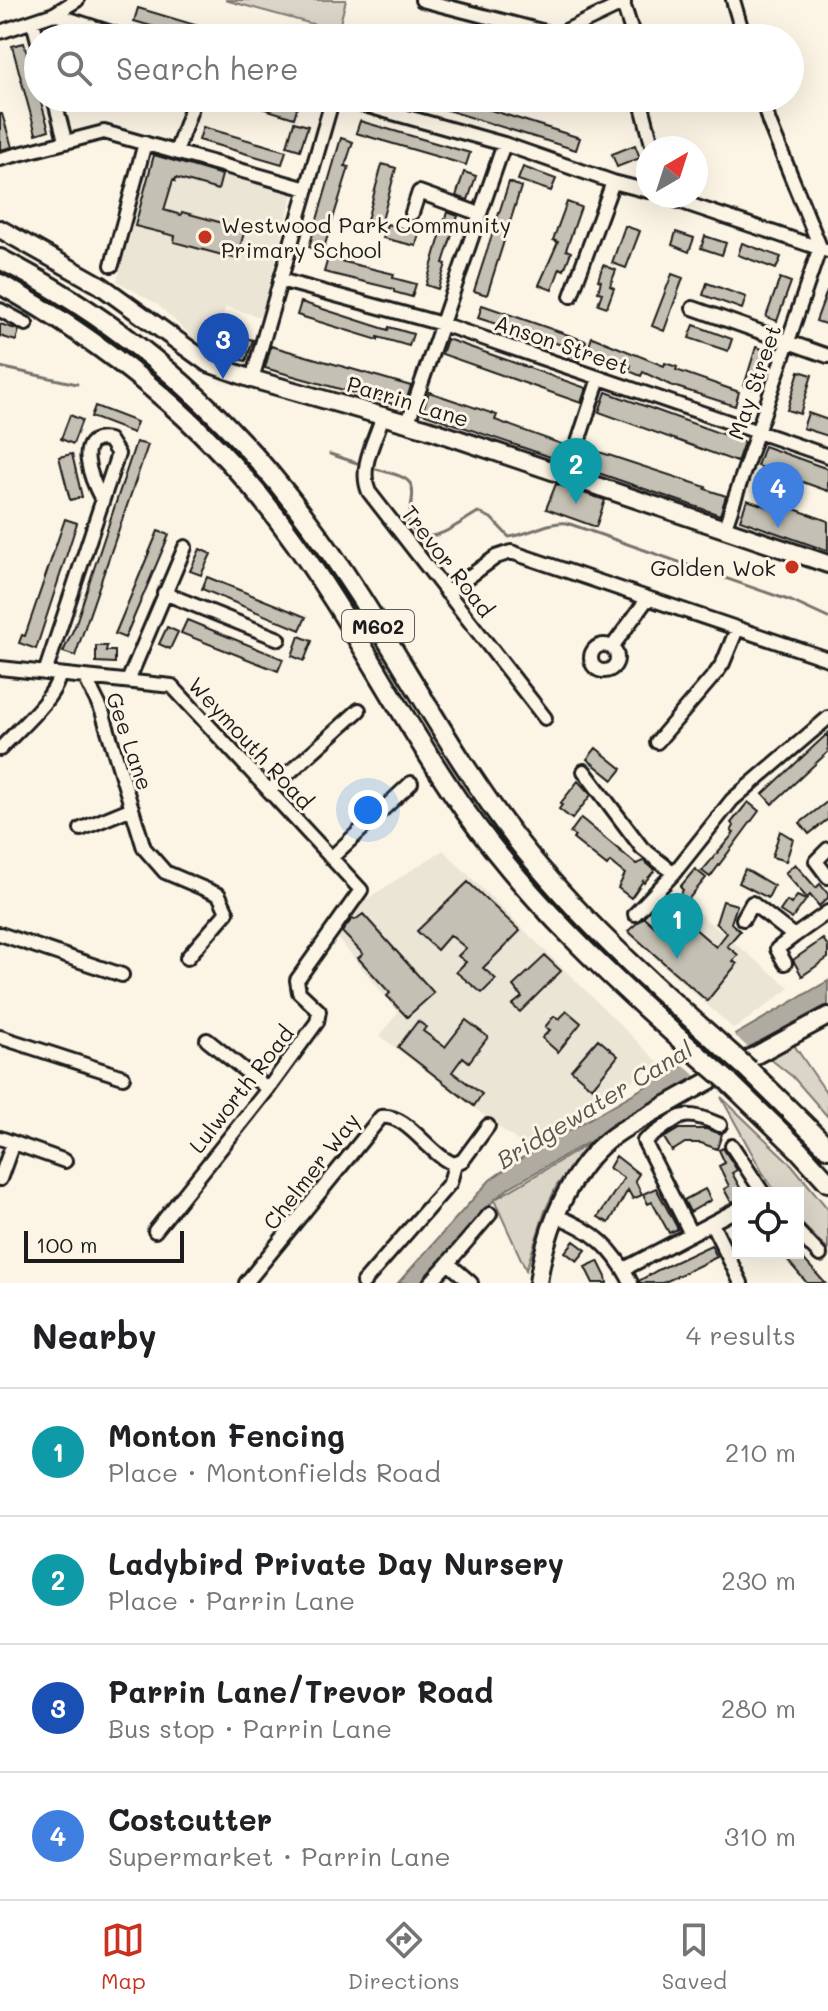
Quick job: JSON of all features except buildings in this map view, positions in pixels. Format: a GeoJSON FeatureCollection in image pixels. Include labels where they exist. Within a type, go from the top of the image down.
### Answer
{"type":"FeatureCollection","features":[{"type":"Feature","properties":{"kind":"highway","name":"M602"},"geometry":{"type":"LineString","coordinates":[[0,259],[48,283],[122,333],[190,390],[249,448],[305,516],[378,626],[462,763],[520,843],[585,920],[749,1070],[828,1148]]}},
{"type":"Feature","properties":{"kind":"highway","name":"M602"},"geometry":{"type":"LineString","coordinates":[[0,284],[71,327],[129,368],[172,403],[230,462],[276,517],[314,571],[441,774],[498,855],[600,966],[729,1082],[828,1182]]}},
{"type":"Feature","properties":{"kind":"main road","name":"Parrin Lane"},"geometry":{"type":"LineString","coordinates":[[0,229],[100,285],[208,363],[252,379],[408,422],[828,564]]}},
{"type":"Feature","properties":{"kind":"main road"},"geometry":{"type":"LineString","coordinates":[[538,1283],[556,1216],[576,1177],[595,1151],[636,1123],[828,1016]]}},
{"type":"Feature","properties":{"kind":"street"},"geometry":{"type":"LineString","coordinates":[[26,24],[54,14],[77,0]]}},
{"type":"Feature","properties":{"kind":"street"},"geometry":{"type":"LineString","coordinates":[[422,0],[515,24]]}},
{"type":"Feature","properties":{"kind":"street"},"geometry":{"type":"LineString","coordinates":[[733,0],[740,24]]}},
{"type":"Feature","properties":{"kind":"street"},"geometry":{"type":"LineString","coordinates":[[578,24],[623,1],[630,24]]}},
{"type":"Feature","properties":{"kind":"street"},"geometry":{"type":"LineString","coordinates":[[54,14],[84,24]]}},
{"type":"Feature","properties":{"kind":"street"},"geometry":{"type":"LineString","coordinates":[[0,32],[24,25]]}},
{"type":"Feature","properties":{"kind":"street"},"geometry":{"type":"LineString","coordinates":[[58,112],[65,140]]}},
{"type":"Feature","properties":{"kind":"street"},"geometry":{"type":"LineString","coordinates":[[176,152],[190,112]]}},
{"type":"Feature","properties":{"kind":"street"},"geometry":{"type":"LineString","coordinates":[[252,379],[329,112]]}},
{"type":"Feature","properties":{"kind":"street"},"geometry":{"type":"LineString","coordinates":[[389,112],[504,144],[636,188]]}},
{"type":"Feature","properties":{"kind":"street"},"geometry":{"type":"LineString","coordinates":[[644,112],[650,136]]}},
{"type":"Feature","properties":{"kind":"street"},"geometry":{"type":"LineString","coordinates":[[766,112],[824,249]]}},
{"type":"Feature","properties":{"kind":"street"},"geometry":{"type":"LineString","coordinates":[[0,159],[104,132],[307,189]]}},
{"type":"Feature","properties":{"kind":"street"},"geometry":{"type":"LineString","coordinates":[[112,265],[145,143]]}},
{"type":"Feature","properties":{"kind":"street"},"geometry":{"type":"LineString","coordinates":[[408,422],[504,144]]}},
{"type":"Feature","properties":{"kind":"street"},"geometry":{"type":"LineString","coordinates":[[571,296],[613,182]]}},
{"type":"Feature","properties":{"kind":"street"},"geometry":{"type":"LineString","coordinates":[[412,213],[419,192],[480,214]]}},
{"type":"Feature","properties":{"kind":"street"},"geometry":{"type":"LineString","coordinates":[[698,208],[824,249]]}},
{"type":"Feature","properties":{"kind":"street","name":"May Street"},"geometry":{"type":"LineString","coordinates":[[724,530],[824,249]]}},
{"type":"Feature","properties":{"kind":"street","name":"Anson Street"},"geometry":{"type":"LineString","coordinates":[[280,280],[442,324],[828,456]]}},
{"type":"Feature","properties":{"kind":"street"},"geometry":{"type":"LineString","coordinates":[[693,308],[828,356]]}},
{"type":"Feature","properties":{"kind":"street"},"geometry":{"type":"LineString","coordinates":[[0,310],[26,324]]}},
{"type":"Feature","properties":{"kind":"street"},"geometry":{"type":"LineString","coordinates":[[567,476],[599,378]]}},
{"type":"Feature","properties":{"kind":"street","name":"Trevor Road"},"geometry":{"type":"LineString","coordinates":[[383,415],[366,467],[367,487],[545,718]]}},
{"type":"Feature","properties":{"kind":"street"},"geometry":{"type":"LineString","coordinates":[[45,673],[102,500]]}},
{"type":"Feature","properties":{"kind":"street"},"geometry":{"type":"LineString","coordinates":[[128,681],[185,547]]}},
{"type":"Feature","properties":{"kind":"street"},"geometry":{"type":"LineString","coordinates":[[447,593],[500,554],[511,552],[828,659]]}},
{"type":"Feature","properties":{"kind":"street"},"geometry":{"type":"LineString","coordinates":[[164,593],[279,639]]}},
{"type":"Feature","properties":{"kind":"street"},"geometry":{"type":"LineString","coordinates":[[612,647],[648,598]]}},
{"type":"Feature","properties":{"kind":"street"},"geometry":{"type":"LineString","coordinates":[[657,742],[716,673],[737,629]]}},
{"type":"Feature","properties":{"kind":"street","name":"Gee Lane"},"geometry":{"type":"LineString","coordinates":[[0,668],[85,677],[102,711],[144,848],[165,872],[219,895],[227,912],[187,958]]}},
{"type":"Feature","properties":{"kind":"street"},"geometry":{"type":"LineString","coordinates":[[0,749],[50,694],[59,675]]}},
{"type":"Feature","properties":{"kind":"street","name":"Weymouth Road"},"geometry":{"type":"LineString","coordinates":[[85,677],[172,686],[361,890]]}},
{"type":"Feature","properties":{"kind":"street"},"geometry":{"type":"LineString","coordinates":[[269,791],[359,710]]}},
{"type":"Feature","properties":{"kind":"street"},"geometry":{"type":"LineString","coordinates":[[635,914],[674,873],[732,800],[828,718]]}},
{"type":"Feature","properties":{"kind":"street"},"geometry":{"type":"LineString","coordinates":[[584,771],[642,848],[674,873]]}},
{"type":"Feature","properties":{"kind":"street"},"geometry":{"type":"LineString","coordinates":[[331,858],[411,783]]}},
{"type":"Feature","properties":{"kind":"street","name":"Gee Lane"},"geometry":{"type":"LineString","coordinates":[[81,829],[132,808]]}},
{"type":"Feature","properties":{"kind":"street"},"geometry":{"type":"LineString","coordinates":[[828,849],[816,861],[828,877]]}},
{"type":"Feature","properties":{"kind":"street","name":"Lulworth Road"},"geometry":{"type":"LineString","coordinates":[[155,1231],[268,1089],[319,1019],[316,1007],[297,988],[298,976],[361,890]]}},
{"type":"Feature","properties":{"kind":"street"},"geometry":{"type":"LineString","coordinates":[[743,919],[752,903],[794,936]]}},
{"type":"Feature","properties":{"kind":"street"},"geometry":{"type":"LineString","coordinates":[[785,963],[777,949],[828,912]]}},
{"type":"Feature","properties":{"kind":"street"},"geometry":{"type":"LineString","coordinates":[[0,934],[122,975]]}},
{"type":"Feature","properties":{"kind":"street"},"geometry":{"type":"LineString","coordinates":[[0,1037],[123,1077]]}},
{"type":"Feature","properties":{"kind":"street"},"geometry":{"type":"LineString","coordinates":[[207,1040],[268,1089]]}},
{"type":"Feature","properties":{"kind":"street"},"geometry":{"type":"LineString","coordinates":[[691,1234],[644,1141],[678,1116],[696,1114],[720,1125]]}},
{"type":"Feature","properties":{"kind":"street","name":"Chelmer Way"},"geometry":{"type":"LineString","coordinates":[[246,1283],[381,1117],[393,1117],[442,1158],[455,1164]]}},
{"type":"Feature","properties":{"kind":"street"},"geometry":{"type":"LineString","coordinates":[[363,1283],[453,1180],[455,1164],[463,1160],[488,1126]]}},
{"type":"Feature","properties":{"kind":"street"},"geometry":{"type":"LineString","coordinates":[[0,1179],[6,1141],[65,1161]]}},
{"type":"Feature","properties":{"kind":"street"},"geometry":{"type":"LineString","coordinates":[[732,1146],[759,1187]]}},
{"type":"Feature","properties":{"kind":"street"},"geometry":{"type":"LineString","coordinates":[[624,1269],[732,1212]]}},
{"type":"Feature","properties":{"kind":"street"},"geometry":{"type":"LineString","coordinates":[[430,1283],[490,1214]]}},
{"type":"Feature","properties":{"kind":"street"},"geometry":{"type":"LineString","coordinates":[[556,1216],[575,1224],[615,1253],[631,1283]]}},
{"type":"Feature","properties":{"kind":"street"},"geometry":{"type":"LineString","coordinates":[[712,1224],[741,1283]]}},
{"type":"Feature","properties":{"kind":"street"},"geometry":{"type":"LineString","coordinates":[[804,1238],[824,1259]]}},
{"type":"Feature","properties":{"kind":"street"},"geometry":{"type":"LineString","coordinates":[[448,1263],[471,1283]]}},
{"type":"Feature","properties":{"kind":"shaded area"},"geometry":{"type":"Polygon","coordinates":[[[225,0],[346,0],[340,24],[312,24],[225,0]]]}},
{"type":"Feature","properties":{"kind":"shaded area","name":"Westwood Park Community Primary School"},"geometry":{"type":"Polygon","coordinates":[[[153,152],[293,193],[261,317],[226,307],[211,350],[192,337],[157,304],[117,281],[153,152]]]}},
{"type":"Feature","properties":{"kind":"shaded area"},"geometry":{"type":"Polygon","coordinates":[[[443,850],[660,1064],[524,1146],[380,1036],[398,1012],[336,936],[362,902],[443,850]]]}},
{"type":"Feature","properties":{"kind":"shaded area"},"geometry":{"type":"Polygon","coordinates":[[[665,891],[672,892],[790,988],[734,1029],[626,932],[665,891]]]}},
{"type":"Feature","properties":{"kind":"shaded area"},"geometry":{"type":"Polygon","coordinates":[[[828,981],[828,1005],[510,1187],[494,1200],[425,1283],[398,1283],[490,1180],[520,1159],[828,981]]]}},
{"type":"Feature","properties":{"kind":"shaded area"},"geometry":{"type":"Polygon","coordinates":[[[794,1045],[828,1095],[828,1117],[793,1077],[769,1058],[794,1045]]]}},
{"type":"Feature","properties":{"kind":"shaded area"},"geometry":{"type":"Polygon","coordinates":[[[721,1097],[792,1165],[828,1209],[828,1250],[804,1226],[804,1187],[772,1187],[721,1097]]]}},
{"type":"Feature","properties":{"kind":"shaded area"},"geometry":{"type":"Polygon","coordinates":[[[595,1140],[557,1185],[526,1270],[494,1200],[595,1140]]]}},
{"type":"Feature","properties":{"kind":"pier"},"geometry":{"type":"Polygon","coordinates":[[[731,1032],[753,1052],[702,1081],[679,1062],[731,1032]]]}},
{"type":"Feature","properties":{"kind":"waterway"},"geometry":{"type":"LineString","coordinates":[[0,367],[77,384]]}},
{"type":"Feature","properties":{"kind":"waterway"},"geometry":{"type":"LineString","coordinates":[[330,454],[357,463]]}},
{"type":"Feature","properties":{"kind":"waterway"},"geometry":{"type":"LineString","coordinates":[[376,469],[400,476],[411,484],[408,523],[420,537],[443,532],[478,512],[491,518],[509,537],[552,524],[567,523],[791,601],[828,618]]}},
{"type":"Feature","properties":{"kind":"place","name":"Westwood Park Community Primary School"},"geometry":{"type":"Point","coordinates":[205,237]}},
{"type":"Feature","properties":{"kind":"place","name":"Parrin Lane/Trevor Road"},"geometry":{"type":"Point","coordinates":[223,379]}},
{"type":"Feature","properties":{"kind":"place","name":"Ladybird Private Day Nursery"},"geometry":{"type":"Point","coordinates":[576,504]}},
{"type":"Feature","properties":{"kind":"place","name":"Costcutter"},"geometry":{"type":"Point","coordinates":[778,528]}},
{"type":"Feature","properties":{"kind":"place","name":"Golden Wok"},"geometry":{"type":"Point","coordinates":[792,567]}},
{"type":"Feature","properties":{"kind":"place","name":"Monton Fencing"},"geometry":{"type":"Point","coordinates":[677,959]}},
{"type":"Feature","properties":{"kind":"water label","name":"Bridgewater Canal"},"geometry":{"type":"Point","coordinates":[594,1104]}}]}
